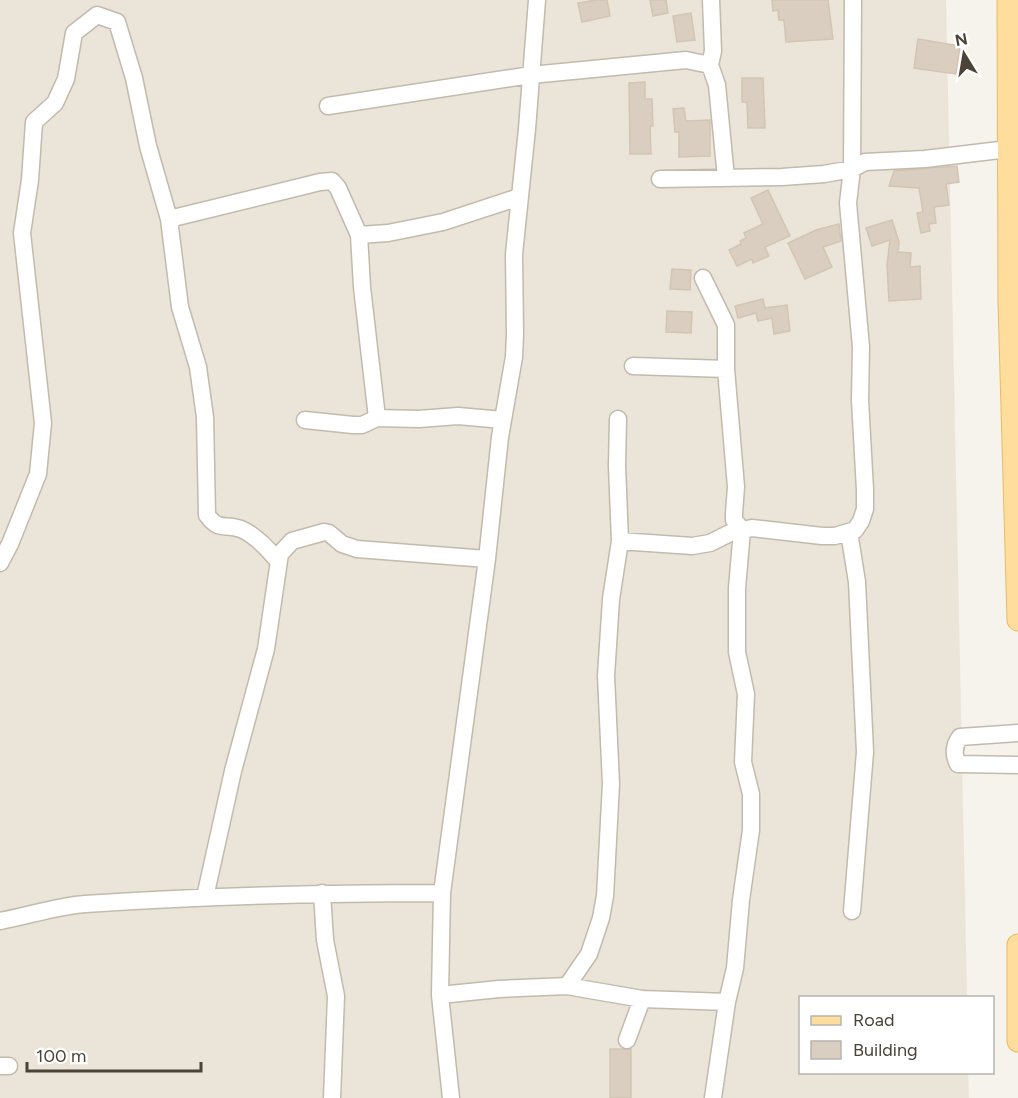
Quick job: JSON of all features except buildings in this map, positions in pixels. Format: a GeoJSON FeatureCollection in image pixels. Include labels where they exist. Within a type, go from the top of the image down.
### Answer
{"type":"FeatureCollection","features":[{"type":"Feature","properties":{"kind":"main road"},"geometry":{"type":"LineString","coordinates":[[1008,0],[1008,149],[1014,303],[1015,566],[1018,620]]}},
{"type":"Feature","properties":{"kind":"main road"},"geometry":{"type":"LineString","coordinates":[[1018,945],[1018,1041]]}},
{"type":"Feature","properties":{"kind":"street"},"geometry":{"type":"LineString","coordinates":[[451,1098],[440,995],[442,893],[487,559],[503,420],[514,357],[514,254],[537,0]]}},
{"type":"Feature","properties":{"kind":"street"},"geometry":{"type":"LineString","coordinates":[[711,0],[713,51],[710,65],[717,85],[726,178]]}},
{"type":"Feature","properties":{"kind":"street"},"geometry":{"type":"LineString","coordinates":[[620,541],[692,546],[710,543],[723,536],[752,528],[835,536],[855,530],[861,521],[865,508],[866,490],[860,400],[861,346],[848,203],[852,169],[852,0]]}},
{"type":"Feature","properties":{"kind":"street"},"geometry":{"type":"LineString","coordinates":[[0,563],[38,474],[43,423],[22,233],[30,180],[34,122],[55,103],[66,79],[75,33],[97,15],[117,22],[134,78],[148,146],[169,219],[180,307],[196,354],[204,402],[207,515],[217,526],[244,530],[269,550],[278,561]]}},
{"type":"Feature","properties":{"kind":"street"},"geometry":{"type":"LineString","coordinates":[[328,106],[531,75],[686,60],[710,65]]}},
{"type":"Feature","properties":{"kind":"street"},"geometry":{"type":"LineString","coordinates":[[660,179],[824,174],[852,169],[865,162],[925,159],[1008,149]]}},
{"type":"Feature","properties":{"kind":"street"},"geometry":{"type":"LineString","coordinates":[[169,219],[332,181],[338,188],[359,236],[362,286],[377,418]]}},
{"type":"Feature","properties":{"kind":"street"},"geometry":{"type":"LineString","coordinates":[[359,236],[388,233],[443,222],[519,197]]}},
{"type":"Feature","properties":{"kind":"street"},"geometry":{"type":"LineString","coordinates":[[703,278],[726,325],[726,369],[736,487],[734,520],[742,530],[737,588],[737,652],[746,694],[743,762],[751,794],[752,830],[741,900],[735,968],[727,1002],[713,1098]]}},
{"type":"Feature","properties":{"kind":"street"},"geometry":{"type":"LineString","coordinates":[[633,366],[726,369]]}},
{"type":"Feature","properties":{"kind":"street"},"geometry":{"type":"LineString","coordinates":[[305,420],[362,425],[377,418],[419,419],[458,416],[503,420]]}},
{"type":"Feature","properties":{"kind":"street"},"geometry":{"type":"LineString","coordinates":[[567,986],[590,954],[601,918],[604,896],[611,784],[606,676],[611,599],[620,541],[618,419]]}},
{"type":"Feature","properties":{"kind":"street"},"geometry":{"type":"LineString","coordinates":[[206,897],[233,771],[266,649],[278,561],[285,547],[292,541],[324,532],[329,533],[342,544],[357,549],[487,559]]}},
{"type":"Feature","properties":{"kind":"street"},"geometry":{"type":"LineString","coordinates":[[849,532],[857,582],[859,663],[865,752],[852,911]]}},
{"type":"Feature","properties":{"kind":"street"},"geometry":{"type":"LineString","coordinates":[[1018,733],[960,737],[955,745],[958,764],[1018,765]]}},
{"type":"Feature","properties":{"kind":"street"},"geometry":{"type":"LineString","coordinates":[[0,921],[84,904],[321,893],[442,893]]}},
{"type":"Feature","properties":{"kind":"street"},"geometry":{"type":"LineString","coordinates":[[321,893],[325,940],[337,1013],[332,1098]]}},
{"type":"Feature","properties":{"kind":"street"},"geometry":{"type":"LineString","coordinates":[[440,995],[499,989],[567,986],[642,999],[727,1002]]}},
{"type":"Feature","properties":{"kind":"street"},"geometry":{"type":"LineString","coordinates":[[627,1040],[642,999]]}},
{"type":"Feature","properties":{"kind":"shaded area"},"geometry":{"type":"Polygon","coordinates":[[[0,0],[946,0],[967,996],[799,996],[799,1074],[968,1074],[969,1098],[0,1098],[0,0]]]}}]}
